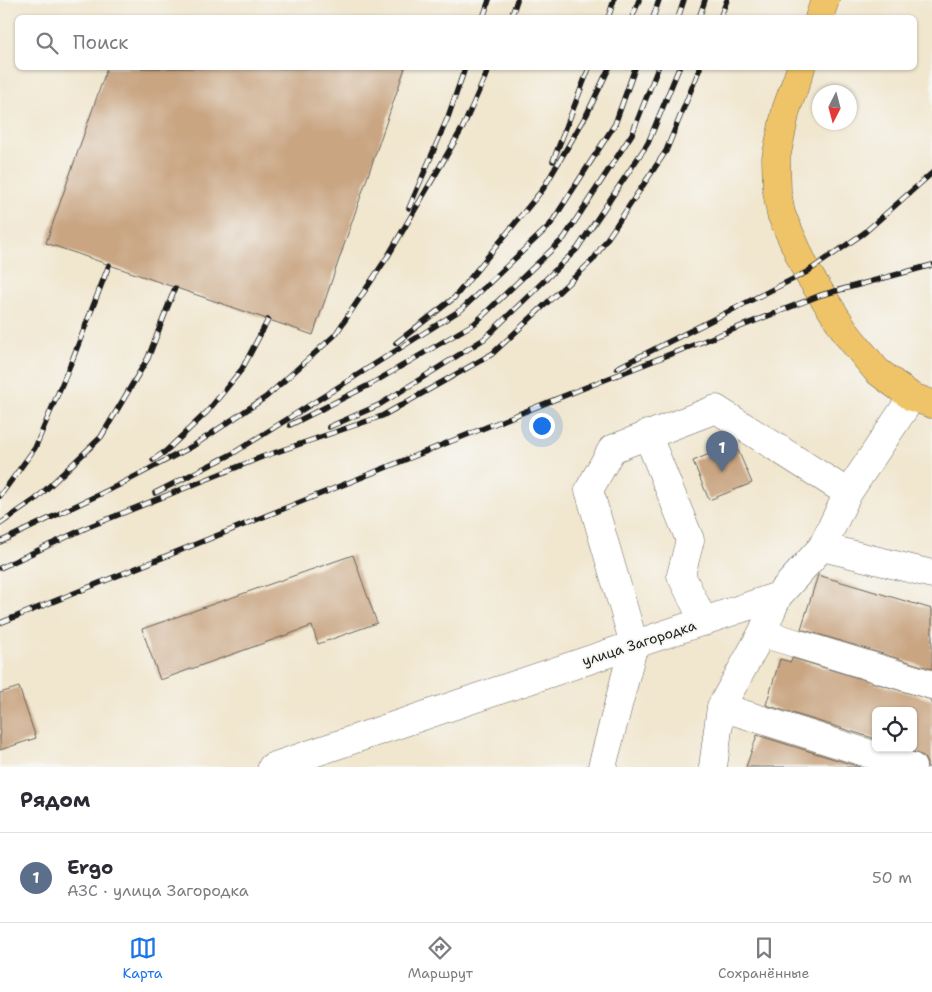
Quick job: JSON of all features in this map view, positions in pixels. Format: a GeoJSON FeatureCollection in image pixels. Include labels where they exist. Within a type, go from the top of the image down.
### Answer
{"type":"FeatureCollection","features":[{"type":"Feature","properties":{"kind":"main road"},"geometry":{"type":"LineString","coordinates":[[820,15],[825,0]]}},
{"type":"Feature","properties":{"kind":"main road"},"geometry":{"type":"LineString","coordinates":[[800,70],[786,110],[776,158],[777,191],[781,214],[807,272],[849,337],[877,370],[922,400]]}},
{"type":"Feature","properties":{"kind":"street","name":"улица Загородка"},"geometry":{"type":"LineString","coordinates":[[272,767],[778,596],[822,547],[848,493],[922,400]]}},
{"type":"Feature","properties":{"kind":"street"},"geometry":{"type":"LineString","coordinates":[[602,767],[634,644],[590,490],[612,449],[716,409],[848,493]]}},
{"type":"Feature","properties":{"kind":"street"},"geometry":{"type":"LineString","coordinates":[[647,434],[690,540],[681,575],[704,622]]}},
{"type":"Feature","properties":{"kind":"street"},"geometry":{"type":"LineString","coordinates":[[822,547],[932,574]]}},
{"type":"Feature","properties":{"kind":"street"},"geometry":{"type":"LineString","coordinates":[[714,767],[721,707],[762,633],[778,596]]}},
{"type":"Feature","properties":{"kind":"street"},"geometry":{"type":"LineString","coordinates":[[762,633],[932,685]]}},
{"type":"Feature","properties":{"kind":"street"},"geometry":{"type":"LineString","coordinates":[[721,707],[912,767]]}},
{"type":"Feature","properties":{"kind":"building"},"geometry":{"type":"Polygon","coordinates":[[[106,70],[404,70],[313,335],[46,243],[106,70]]]}},
{"type":"Feature","properties":{"kind":"building"},"geometry":{"type":"Polygon","coordinates":[[[735,443],[752,483],[709,500],[693,461],[735,443]]]}},
{"type":"Feature","properties":{"kind":"building"},"geometry":{"type":"Polygon","coordinates":[[[353,555],[377,623],[318,644],[312,626],[160,680],[142,629],[353,555]]]}},
{"type":"Feature","properties":{"kind":"building"},"geometry":{"type":"Polygon","coordinates":[[[818,575],[932,609],[932,669],[801,629],[818,575]]]}},
{"type":"Feature","properties":{"kind":"building"},"geometry":{"type":"Polygon","coordinates":[[[792,658],[932,700],[932,767],[927,767],[923,756],[914,752],[917,752],[917,707],[872,707],[872,738],[766,705],[780,659],[791,662],[792,658]]]}},
{"type":"Feature","properties":{"kind":"building"},"geometry":{"type":"Polygon","coordinates":[[[19,687],[36,738],[0,750],[0,693],[19,687]]]}},
{"type":"Feature","properties":{"kind":"building"},"geometry":{"type":"Polygon","coordinates":[[[757,735],[860,767],[746,767],[757,735]]]}},
{"type":"Feature","properties":{"kind":"railway"},"geometry":{"type":"LineString","coordinates":[[484,15],[489,0]]}},
{"type":"Feature","properties":{"kind":"railway"},"geometry":{"type":"LineString","coordinates":[[512,15],[517,0]]}},
{"type":"Feature","properties":{"kind":"railway"},"geometry":{"type":"LineString","coordinates":[[609,15],[614,0]]}},
{"type":"Feature","properties":{"kind":"railway"},"geometry":{"type":"LineString","coordinates":[[633,15],[639,0]]}},
{"type":"Feature","properties":{"kind":"railway"},"geometry":{"type":"LineString","coordinates":[[654,15],[659,0]]}},
{"type":"Feature","properties":{"kind":"railway"},"geometry":{"type":"LineString","coordinates":[[679,15],[684,0]]}},
{"type":"Feature","properties":{"kind":"railway"},"geometry":{"type":"LineString","coordinates":[[700,15],[705,0]]}},
{"type":"Feature","properties":{"kind":"railway"},"geometry":{"type":"LineString","coordinates":[[721,15],[727,0]]}},
{"type":"Feature","properties":{"kind":"railway"},"geometry":{"type":"LineString","coordinates":[[409,208],[448,117],[464,70]]}},
{"type":"Feature","properties":{"kind":"railway"},"geometry":{"type":"LineString","coordinates":[[0,542],[119,485],[193,446],[266,397],[335,335],[388,256],[463,127],[488,70]]}},
{"type":"Feature","properties":{"kind":"railway"},"geometry":{"type":"LineString","coordinates":[[553,161],[588,70]]}},
{"type":"Feature","properties":{"kind":"railway"},"geometry":{"type":"LineString","coordinates":[[396,343],[454,298],[543,189],[587,114],[608,70]]}},
{"type":"Feature","properties":{"kind":"railway"},"geometry":{"type":"LineString","coordinates":[[155,493],[232,454],[462,309],[550,225],[615,124],[634,70]]}},
{"type":"Feature","properties":{"kind":"railway"},"geometry":{"type":"LineString","coordinates":[[290,425],[371,384],[475,323],[564,238],[632,134],[657,70]]}},
{"type":"Feature","properties":{"kind":"railway"},"geometry":{"type":"LineString","coordinates":[[329,427],[379,405],[484,339],[577,249],[648,143],[678,70]]}},
{"type":"Feature","properties":{"kind":"railway"},"geometry":{"type":"LineString","coordinates":[[0,568],[88,527],[262,457],[382,416],[492,354],[593,260],[666,151],[699,70]]}},
{"type":"Feature","properties":{"kind":"railway"},"geometry":{"type":"LineString","coordinates":[[617,368],[807,272],[864,233],[932,173]]}},
{"type":"Feature","properties":{"kind":"railway"},"geometry":{"type":"LineString","coordinates":[[0,496],[35,448],[109,265]]}},
{"type":"Feature","properties":{"kind":"railway"},"geometry":{"type":"LineString","coordinates":[[0,623],[556,399],[821,295],[932,265]]}},
{"type":"Feature","properties":{"kind":"railway"},"geometry":{"type":"LineString","coordinates":[[0,524],[36,499],[101,437],[148,358],[175,288]]}},
{"type":"Feature","properties":{"kind":"railway"},"geometry":{"type":"LineString","coordinates":[[153,460],[166,451],[207,412],[242,369],[268,320]]}},
{"type":"Feature","properties":{"kind":"place","name":"Ergo"},"geometry":{"type":"Point","coordinates":[722,472]}}]}
